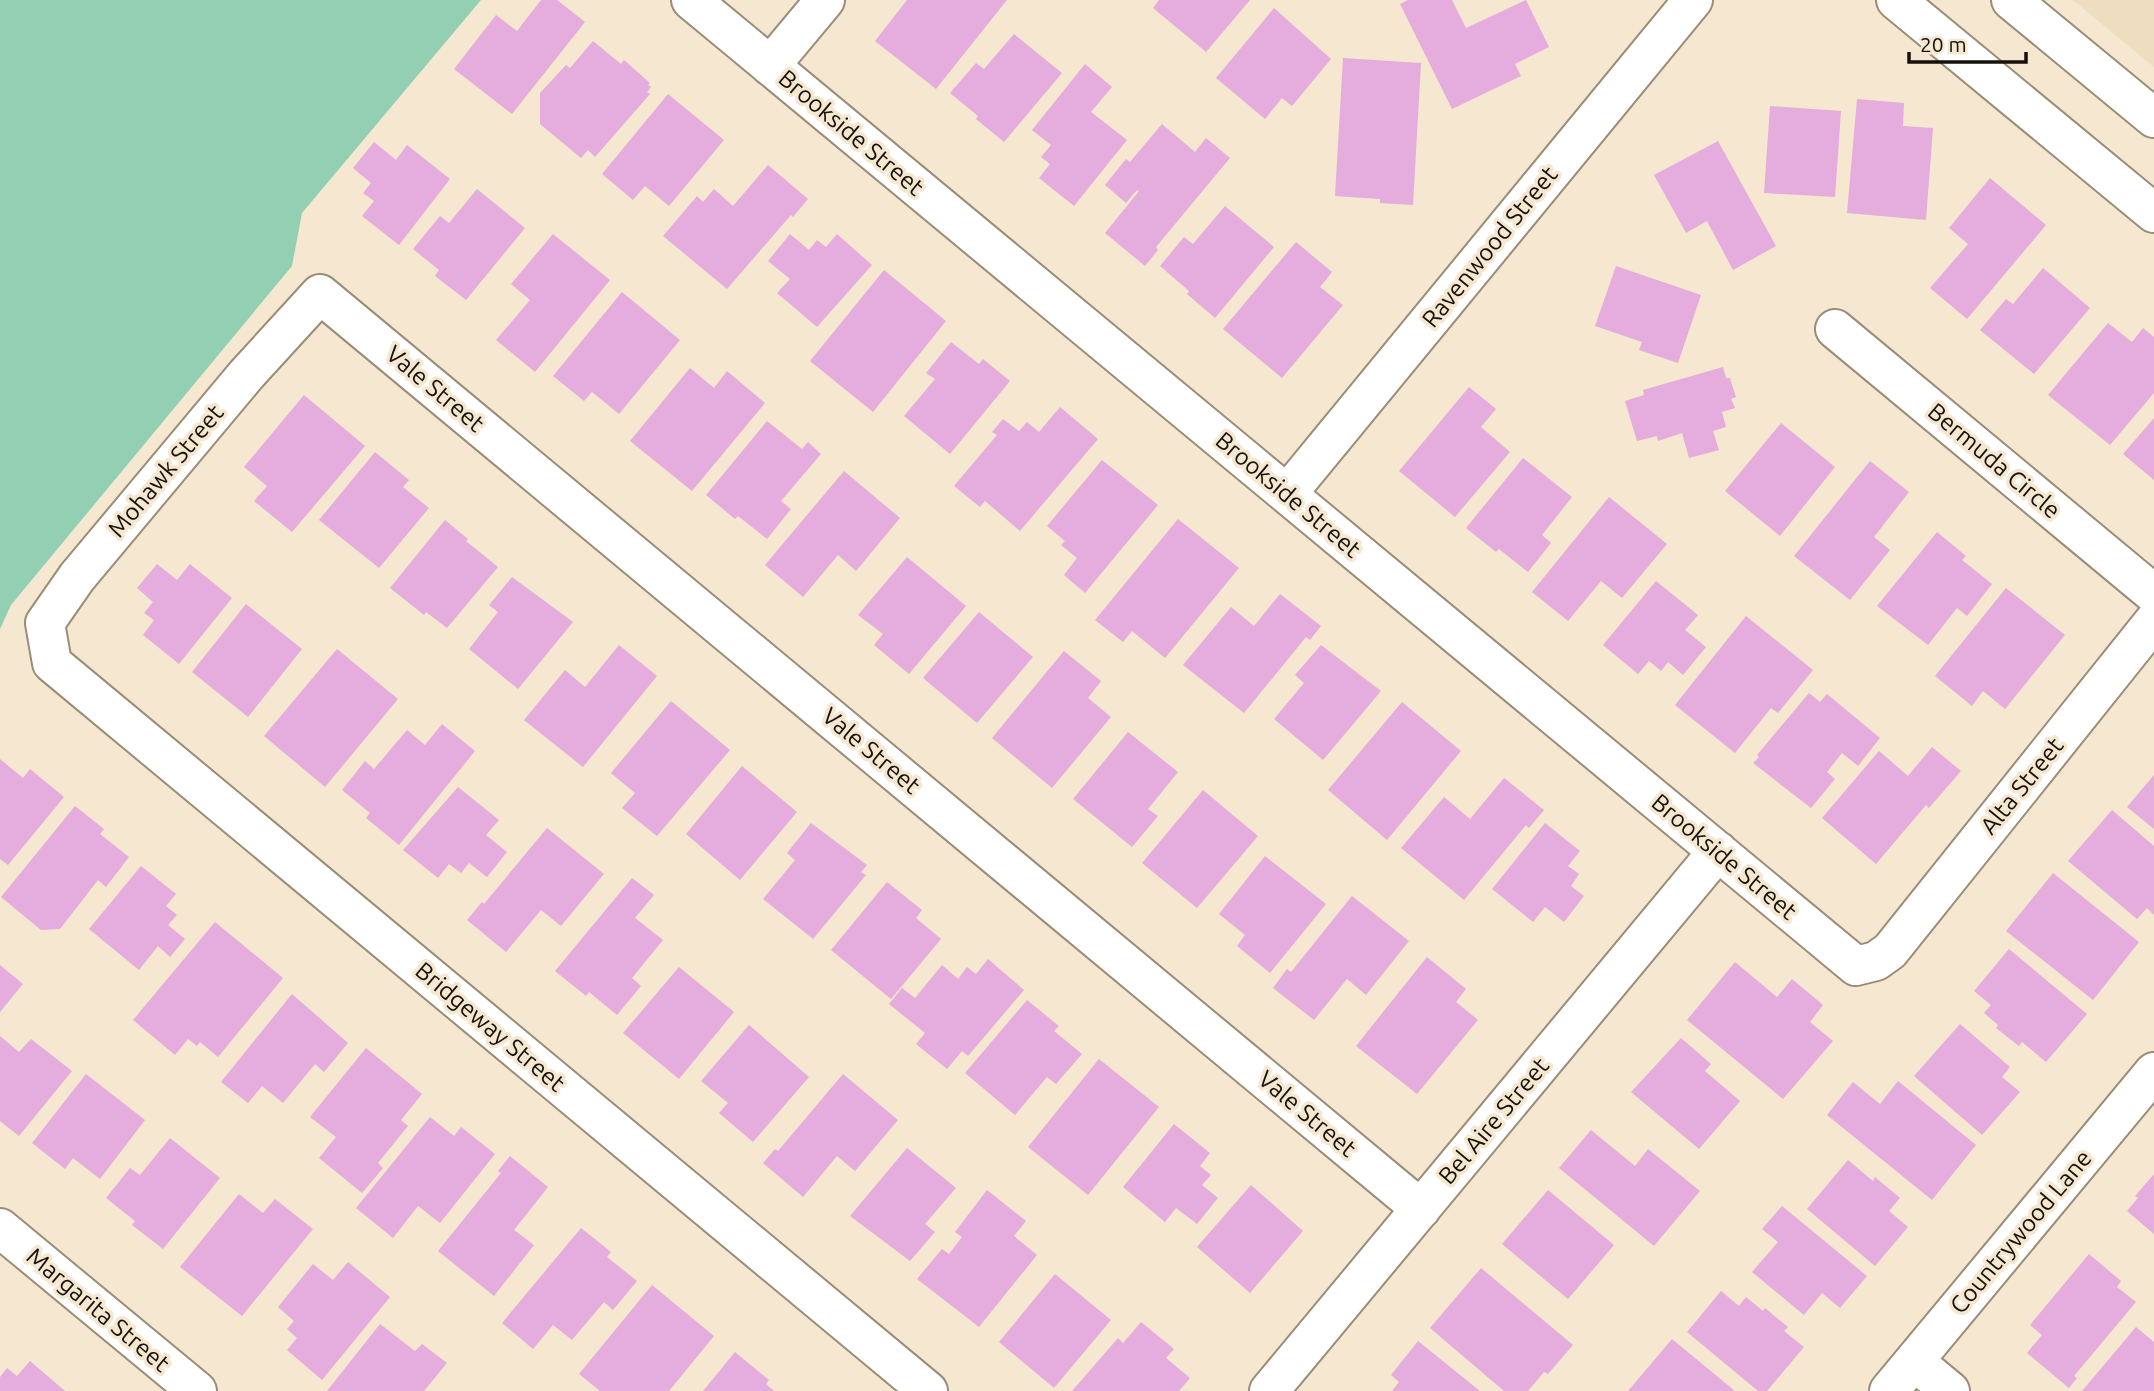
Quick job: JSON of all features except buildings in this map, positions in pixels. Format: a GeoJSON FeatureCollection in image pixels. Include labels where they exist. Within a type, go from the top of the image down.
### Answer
{"type":"FeatureCollection","features":[{"type":"Feature","properties":{"kind":"street","name":"Brookside Street"},"geometry":{"type":"LineString","coordinates":[[691,0],[1856,966],[1876,961],[1889,951]]}},
{"type":"Feature","properties":{"kind":"street"},"geometry":{"type":"LineString","coordinates":[[770,66],[825,0]]}},
{"type":"Feature","properties":{"kind":"street","name":"Ravenwood Street"},"geometry":{"type":"LineString","coordinates":[[1287,494],[1693,0]]}},
{"type":"Feature","properties":{"kind":"street"},"geometry":{"type":"LineString","coordinates":[[1896,0],[2154,213]]}},
{"type":"Feature","properties":{"kind":"street"},"geometry":{"type":"LineString","coordinates":[[2011,0],[2154,118]]}},
{"type":"Feature","properties":{"kind":"street","name":"Mohawk Street"},"geometry":{"type":"LineString","coordinates":[[52,663],[45,623],[77,577],[246,375],[320,294]]}},
{"type":"Feature","properties":{"kind":"street","name":"Vale Street"},"geometry":{"type":"LineString","coordinates":[[320,294],[1421,1209]]}},
{"type":"Feature","properties":{"kind":"street","name":"Bermuda Circle"},"geometry":{"type":"LineString","coordinates":[[1835,329],[2154,594]]}},
{"type":"Feature","properties":{"kind":"street","name":"Alta Street"},"geometry":{"type":"LineString","coordinates":[[1889,951],[2154,621]]}},
{"type":"Feature","properties":{"kind":"street","name":"Bridgeway Street"},"geometry":{"type":"LineString","coordinates":[[52,663],[928,1391]]}},
{"type":"Feature","properties":{"kind":"street","name":"Bel Aire Street"},"geometry":{"type":"LineString","coordinates":[[1269,1391],[1718,852]]}},
{"type":"Feature","properties":{"kind":"street","name":"Countrywood Lane"},"geometry":{"type":"LineString","coordinates":[[1889,1391],[2154,1072]]}},
{"type":"Feature","properties":{"kind":"street","name":"Margarita Street"},"geometry":{"type":"LineString","coordinates":[[0,1228],[197,1391]]}},
{"type":"Feature","properties":{"kind":"street"},"geometry":{"type":"LineString","coordinates":[[1914,1361],[1950,1391]]}},
{"type":"Feature","properties":{"kind":"shaded area"},"geometry":{"type":"Polygon","coordinates":[[[2073,0],[2154,0],[2154,67],[2073,0]]]}},
{"type":"Feature","properties":{"kind":"green space"},"geometry":{"type":"Polygon","coordinates":[[[0,0],[481,0],[302,213],[292,266],[11,605],[0,629],[0,0]]]}}]}
